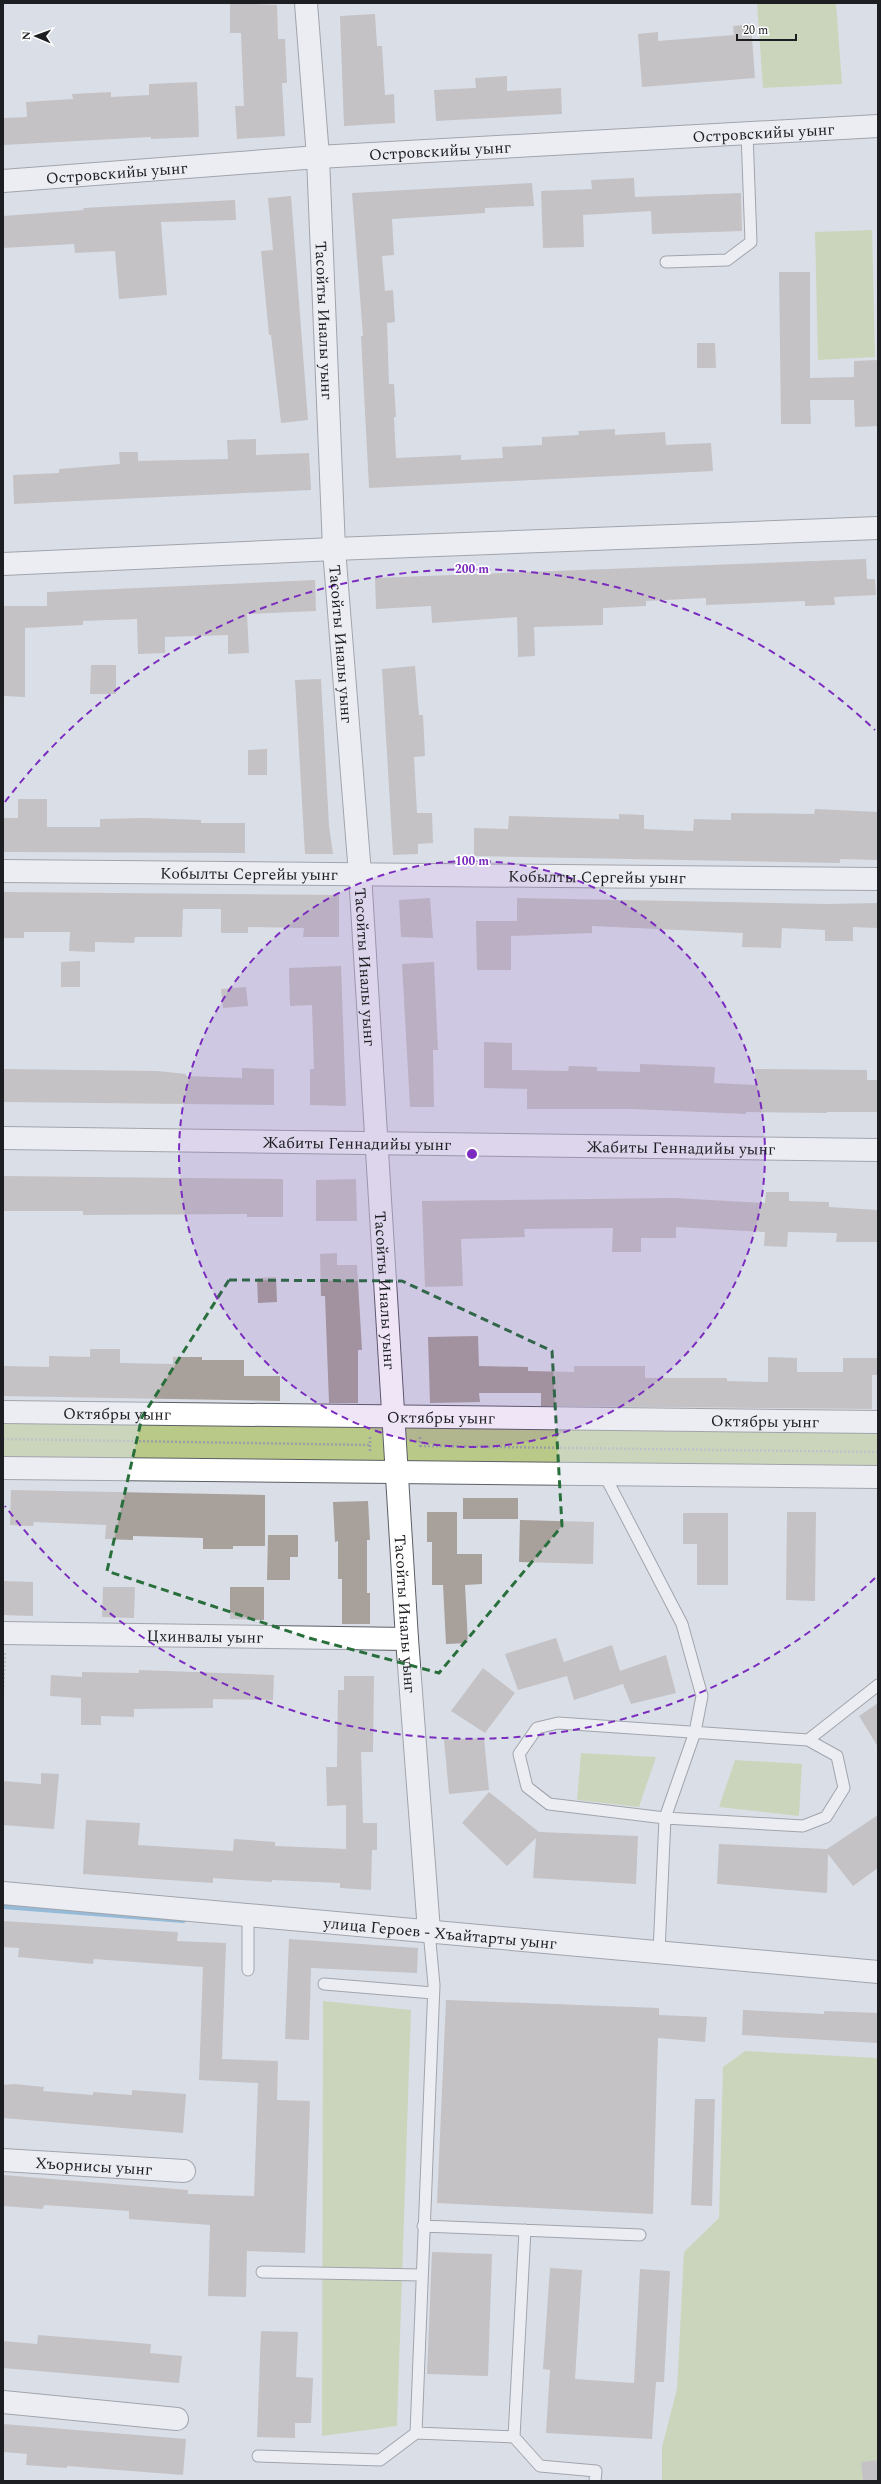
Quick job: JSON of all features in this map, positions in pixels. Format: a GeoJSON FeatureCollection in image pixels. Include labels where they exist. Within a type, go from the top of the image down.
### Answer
{"type":"FeatureCollection","features":[{"type":"Feature","properties":{"kind":"street","name":"Тасойты Иналы уынг"},"geometry":{"type":"LineString","coordinates":[[306,3],[318,157],[334,549],[360,874],[407,1639],[429,1931]]}},
{"type":"Feature","properties":{"kind":"street","name":"Островскийы уынг"},"geometry":{"type":"LineString","coordinates":[[3,181],[318,157],[878,126]]}},
{"type":"Feature","properties":{"kind":"street"},"geometry":{"type":"LineString","coordinates":[[3,564],[334,549],[878,528]]}},
{"type":"Feature","properties":{"kind":"street","name":"Кобылты Сергейы уынг"},"geometry":{"type":"LineString","coordinates":[[3,871],[878,879]]}},
{"type":"Feature","properties":{"kind":"street","name":"Жабиты Геннадийы уынг"},"geometry":{"type":"LineString","coordinates":[[3,1138],[878,1150]]}},
{"type":"Feature","properties":{"kind":"street","name":"Октябры уынг"},"geometry":{"type":"LineString","coordinates":[[3,1412],[878,1422]]}},
{"type":"Feature","properties":{"kind":"street"},"geometry":{"type":"LineString","coordinates":[[3,1468],[878,1477]]}},
{"type":"Feature","properties":{"kind":"street","name":"Цхинвалы уынг"},"geometry":{"type":"LineString","coordinates":[[4,1633],[407,1639]]}},
{"type":"Feature","properties":{"kind":"street","name":"улица Героев - Хъайтарты уынг"},"geometry":{"type":"LineString","coordinates":[[3,1893],[878,1972]]}},
{"type":"Feature","properties":{"kind":"street","name":"Хъорнисы уынг"},"geometry":{"type":"LineString","coordinates":[[3,2160],[184,2171]]}},
{"type":"Feature","properties":{"kind":"street"},"geometry":{"type":"LineString","coordinates":[[3,2402],[177,2420]]}},
{"type":"Feature","properties":{"kind":"lane"},"geometry":{"type":"LineString","coordinates":[[666,262],[727,260],[751,242],[747,133]]}},
{"type":"Feature","properties":{"kind":"lane"},"geometry":{"type":"LineString","coordinates":[[604,1474],[682,1624],[702,1696],[695,1732],[665,1818],[659,1952]]}},
{"type":"Feature","properties":{"kind":"lane"},"geometry":{"type":"LineString","coordinates":[[808,1740],[878,1685]]}},
{"type":"Feature","properties":{"kind":"lane"},"geometry":{"type":"LineString","coordinates":[[558,1723],[808,1740],[837,1756],[844,1788],[826,1817],[803,1826],[665,1818],[549,1804],[527,1787],[519,1754],[537,1728],[558,1723]]}},
{"type":"Feature","properties":{"kind":"lane"},"geometry":{"type":"LineString","coordinates":[[248,1915],[248,1970]]}},
{"type":"Feature","properties":{"kind":"lane"},"geometry":{"type":"LineString","coordinates":[[416,2433],[433,1993],[429,1931]]}},
{"type":"Feature","properties":{"kind":"lane"},"geometry":{"type":"LineString","coordinates":[[324,1984],[433,1993]]}},
{"type":"Feature","properties":{"kind":"lane"},"geometry":{"type":"LineString","coordinates":[[423,2226],[640,2235]]}},
{"type":"Feature","properties":{"kind":"lane"},"geometry":{"type":"LineString","coordinates":[[525,2230],[514,2437],[540,2466],[596,2471],[595,2481]]}},
{"type":"Feature","properties":{"kind":"lane"},"geometry":{"type":"LineString","coordinates":[[262,2272],[421,2274]]}},
{"type":"Feature","properties":{"kind":"lane"},"geometry":{"type":"LineString","coordinates":[[258,2456],[380,2460],[416,2433],[514,2437]]}},
{"type":"Feature","properties":{"kind":"path"},"geometry":{"type":"LineString","coordinates":[[369,1472],[370,1415]]}},
{"type":"Feature","properties":{"kind":"path"},"geometry":{"type":"LineString","coordinates":[[420,1416],[420,1472]]}},
{"type":"Feature","properties":{"kind":"path"},"geometry":{"type":"LineString","coordinates":[[3,1439],[370,1445]]}},
{"type":"Feature","properties":{"kind":"path"},"geometry":{"type":"LineString","coordinates":[[420,1446],[878,1452]]}},
{"type":"Feature","properties":{"kind":"path"},"geometry":{"type":"LineString","coordinates":[[3,1691],[4,1633]]}},
{"type":"Feature","properties":{"kind":"highlighted area"},"geometry":{"type":"Polygon","coordinates":[[[229,1280],[402,1281],[552,1351],[562,1526],[439,1673],[309,1638],[107,1571],[142,1417],[229,1280]]]}},
{"type":"Feature","properties":{"kind":"green space"},"geometry":{"type":"Polygon","coordinates":[[[757,3],[836,3],[842,84],[763,88],[757,3]]]}},
{"type":"Feature","properties":{"kind":"green space"},"geometry":{"type":"Polygon","coordinates":[[[872,230],[875,357],[818,360],[815,232],[872,230]]]}},
{"type":"Feature","properties":{"kind":"green space"},"geometry":{"type":"Polygon","coordinates":[[[3,1419],[386,1426],[387,1462],[3,1460],[3,1419]]]}},
{"type":"Feature","properties":{"kind":"green space"},"geometry":{"type":"Polygon","coordinates":[[[403,1427],[878,1430],[878,1471],[404,1462],[403,1427]]]}},
{"type":"Feature","properties":{"kind":"green space"},"geometry":{"type":"Polygon","coordinates":[[[581,1753],[656,1757],[639,1807],[577,1800],[581,1753]]]}},
{"type":"Feature","properties":{"kind":"green space"},"geometry":{"type":"Polygon","coordinates":[[[735,1760],[802,1764],[799,1816],[719,1807],[735,1760]]]}},
{"type":"Feature","properties":{"kind":"green space"},"geometry":{"type":"Polygon","coordinates":[[[323,2001],[411,2010],[397,2426],[322,2436],[323,2001]]]}},
{"type":"Feature","properties":{"kind":"green space"},"geometry":{"type":"Polygon","coordinates":[[[745,2051],[878,2058],[878,2481],[662,2481],[662,2447],[677,2389],[684,2252],[719,2218],[723,2067],[745,2051]]]}},
{"type":"Feature","properties":{"kind":"building"},"geometry":{"type":"Polygon","coordinates":[[[230,3],[277,5],[278,39],[285,39],[287,83],[282,83],[285,136],[237,139],[235,106],[244,106],[241,33],[230,33],[230,3]]]}},
{"type":"Feature","properties":{"kind":"building"},"geometry":{"type":"Polygon","coordinates":[[[375,14],[377,46],[382,46],[385,95],[394,94],[395,123],[344,126],[340,16],[375,14]]]}},
{"type":"Feature","properties":{"kind":"building"},"geometry":{"type":"Polygon","coordinates":[[[751,24],[755,78],[642,87],[638,34],[658,32],[658,41],[734,35],[733,26],[751,24]]]}},
{"type":"Feature","properties":{"kind":"building"},"geometry":{"type":"Polygon","coordinates":[[[507,76],[507,91],[561,88],[562,114],[436,121],[434,90],[476,88],[475,78],[507,76]]]}},
{"type":"Feature","properties":{"kind":"building"},"geometry":{"type":"Polygon","coordinates":[[[197,82],[199,137],[151,139],[151,137],[3,145],[3,118],[27,117],[26,102],[73,99],[72,94],[111,92],[111,97],[149,95],[149,84],[197,82]]]}},
{"type":"Feature","properties":{"kind":"building"},"geometry":{"type":"Polygon","coordinates":[[[634,178],[635,197],[741,193],[742,231],[652,234],[651,211],[583,215],[584,247],[543,248],[541,191],[592,189],[591,180],[634,178]]]}},
{"type":"Feature","properties":{"kind":"building"},"geometry":{"type":"Polygon","coordinates":[[[532,183],[534,206],[485,208],[485,213],[392,219],[394,255],[382,256],[385,291],[393,290],[395,322],[387,323],[389,384],[394,384],[396,458],[461,455],[461,460],[503,458],[502,447],[542,445],[542,437],[579,435],[578,431],[615,429],[615,435],[665,432],[666,445],[711,443],[713,471],[369,488],[361,336],[363,336],[352,193],[532,183]]]}},
{"type":"Feature","properties":{"kind":"building"},"geometry":{"type":"Polygon","coordinates":[[[291,196],[308,420],[281,423],[271,335],[269,335],[261,251],[273,250],[268,198],[291,196]]]}},
{"type":"Feature","properties":{"kind":"building"},"geometry":{"type":"Polygon","coordinates":[[[235,200],[236,220],[161,222],[167,295],[119,299],[115,251],[75,253],[74,244],[3,248],[3,216],[84,210],[83,208],[235,200]]]}},
{"type":"Feature","properties":{"kind":"building"},"geometry":{"type":"Polygon","coordinates":[[[779,272],[810,272],[810,378],[854,377],[854,361],[878,360],[878,426],[855,427],[854,400],[810,400],[811,424],[781,424],[779,272]]]}},
{"type":"Feature","properties":{"kind":"building"},"geometry":{"type":"Polygon","coordinates":[[[697,343],[715,343],[716,368],[697,368],[697,343]]]}},
{"type":"Feature","properties":{"kind":"building"},"geometry":{"type":"Polygon","coordinates":[[[256,439],[256,455],[309,453],[311,490],[14,504],[13,475],[59,473],[59,469],[120,464],[119,452],[138,452],[138,461],[228,459],[227,440],[256,439]]]}},
{"type":"Feature","properties":{"kind":"building"},"geometry":{"type":"Polygon","coordinates":[[[866,559],[867,579],[875,579],[876,595],[834,597],[835,605],[805,606],[805,601],[706,605],[706,598],[646,601],[646,606],[603,608],[603,625],[534,627],[535,656],[518,657],[517,617],[432,623],[431,606],[376,609],[375,578],[866,559]]]}},
{"type":"Feature","properties":{"kind":"building"},"geometry":{"type":"Polygon","coordinates":[[[315,580],[316,611],[247,614],[249,653],[228,654],[228,635],[165,637],[165,653],[138,654],[137,619],[83,621],[83,625],[25,628],[25,697],[3,696],[3,606],[47,606],[47,592],[315,580]]]}},
{"type":"Feature","properties":{"kind":"building"},"geometry":{"type":"Polygon","coordinates":[[[91,665],[116,665],[116,694],[90,694],[91,665]]]}},
{"type":"Feature","properties":{"kind":"building"},"geometry":{"type":"Polygon","coordinates":[[[415,666],[419,715],[423,715],[425,756],[414,757],[417,813],[432,813],[433,843],[418,844],[418,854],[393,855],[382,669],[415,666]]]}},
{"type":"Feature","properties":{"kind":"building"},"geometry":{"type":"Polygon","coordinates":[[[321,679],[329,826],[333,854],[305,854],[295,680],[321,679]]]}},
{"type":"Feature","properties":{"kind":"building"},"geometry":{"type":"Polygon","coordinates":[[[267,749],[267,775],[248,775],[248,750],[267,749]]]}},
{"type":"Feature","properties":{"kind":"building"},"geometry":{"type":"Polygon","coordinates":[[[18,799],[47,799],[47,827],[100,827],[100,819],[144,818],[201,820],[201,823],[245,823],[245,853],[3,852],[3,818],[18,818],[18,799]]]}},
{"type":"Feature","properties":{"kind":"building"},"geometry":{"type":"Polygon","coordinates":[[[815,809],[878,812],[878,860],[840,859],[840,863],[474,856],[474,828],[508,829],[509,816],[619,819],[619,814],[644,815],[644,829],[693,831],[694,819],[731,820],[731,813],[814,814],[815,809]]]}},
{"type":"Feature","properties":{"kind":"building"},"geometry":{"type":"Polygon","coordinates":[[[3,892],[339,895],[339,937],[303,937],[304,928],[248,927],[248,933],[221,933],[221,909],[183,909],[182,937],[135,937],[134,943],[95,942],[95,952],[69,951],[70,932],[24,932],[24,938],[3,938],[3,892]]]}},
{"type":"Feature","properties":{"kind":"building"},"geometry":{"type":"Polygon","coordinates":[[[430,898],[433,938],[401,937],[399,900],[430,898]]]}},
{"type":"Feature","properties":{"kind":"building"},"geometry":{"type":"Polygon","coordinates":[[[517,898],[826,904],[878,903],[878,928],[853,927],[853,941],[825,941],[825,930],[782,928],[781,948],[742,947],[743,933],[592,926],[592,933],[511,936],[511,970],[477,970],[476,921],[517,921],[517,898]]]}},
{"type":"Feature","properties":{"kind":"building"},"geometry":{"type":"Polygon","coordinates":[[[80,961],[80,987],[61,987],[61,962],[80,961]]]}},
{"type":"Feature","properties":{"kind":"building"},"geometry":{"type":"Polygon","coordinates":[[[434,962],[438,1050],[433,1050],[434,1107],[410,1107],[402,964],[434,962]]]}},
{"type":"Feature","properties":{"kind":"building"},"geometry":{"type":"Polygon","coordinates":[[[341,966],[346,1106],[310,1105],[310,1069],[314,1069],[312,1005],[290,1006],[289,968],[341,966]]]}},
{"type":"Feature","properties":{"kind":"building"},"geometry":{"type":"Polygon","coordinates":[[[246,987],[248,1006],[223,1008],[221,989],[246,987]]]}},
{"type":"Feature","properties":{"kind":"building"},"geometry":{"type":"Polygon","coordinates":[[[484,1042],[512,1043],[512,1070],[568,1071],[569,1066],[597,1067],[597,1071],[640,1072],[640,1064],[715,1067],[714,1083],[755,1085],[755,1069],[867,1070],[867,1080],[878,1080],[878,1112],[746,1112],[746,1114],[633,1109],[527,1109],[527,1089],[484,1088],[484,1042]]]}},
{"type":"Feature","properties":{"kind":"building"},"geometry":{"type":"Polygon","coordinates":[[[242,1068],[274,1069],[274,1105],[3,1102],[3,1069],[157,1071],[186,1074],[186,1076],[242,1078],[242,1068]]]}},
{"type":"Feature","properties":{"kind":"building"},"geometry":{"type":"Polygon","coordinates":[[[3,1176],[283,1179],[283,1217],[247,1217],[247,1214],[83,1215],[83,1211],[3,1211],[3,1176]]]}},
{"type":"Feature","properties":{"kind":"building"},"geometry":{"type":"Polygon","coordinates":[[[356,1179],[357,1221],[316,1221],[316,1180],[356,1179]]]}},
{"type":"Feature","properties":{"kind":"building"},"geometry":{"type":"Polygon","coordinates":[[[766,1192],[789,1192],[789,1201],[829,1202],[829,1207],[878,1210],[878,1242],[836,1242],[837,1233],[788,1232],[787,1247],[764,1246],[765,1232],[676,1227],[676,1238],[641,1238],[641,1252],[612,1252],[613,1228],[524,1229],[525,1237],[461,1239],[463,1286],[425,1287],[422,1201],[674,1198],[765,1203],[766,1192]]]}},
{"type":"Feature","properties":{"kind":"building"},"geometry":{"type":"Polygon","coordinates":[[[337,1253],[337,1265],[357,1265],[362,1350],[358,1350],[358,1403],[329,1403],[325,1296],[321,1296],[320,1254],[337,1253]]]}},
{"type":"Feature","properties":{"kind":"building"},"geometry":{"type":"Polygon","coordinates":[[[276,1277],[277,1302],[258,1303],[257,1278],[276,1277]]]}},
{"type":"Feature","properties":{"kind":"building"},"geometry":{"type":"Polygon","coordinates":[[[478,1336],[479,1366],[528,1367],[528,1371],[574,1372],[574,1366],[645,1366],[645,1378],[727,1378],[727,1381],[768,1382],[768,1357],[797,1358],[797,1372],[843,1372],[843,1358],[878,1358],[878,1375],[872,1375],[872,1409],[541,1406],[541,1393],[479,1393],[480,1402],[430,1403],[428,1337],[478,1336]]]}},
{"type":"Feature","properties":{"kind":"building"},"geometry":{"type":"Polygon","coordinates":[[[90,1349],[120,1349],[120,1363],[173,1364],[173,1357],[202,1357],[202,1360],[244,1360],[244,1376],[280,1376],[280,1401],[3,1396],[3,1366],[49,1367],[49,1356],[90,1357],[90,1349]]]}},
{"type":"Feature","properties":{"kind":"building"},"geometry":{"type":"Polygon","coordinates":[[[11,1490],[265,1495],[265,1546],[233,1546],[233,1549],[203,1549],[203,1538],[133,1536],[133,1540],[105,1539],[106,1525],[34,1522],[33,1526],[10,1525],[11,1490]]]}},
{"type":"Feature","properties":{"kind":"building"},"geometry":{"type":"Polygon","coordinates":[[[463,1498],[518,1498],[518,1519],[463,1519],[463,1498]]]}},
{"type":"Feature","properties":{"kind":"building"},"geometry":{"type":"Polygon","coordinates":[[[368,1501],[370,1540],[367,1540],[367,1593],[370,1593],[370,1624],[342,1624],[342,1579],[338,1579],[338,1541],[335,1542],[333,1502],[368,1501]]]}},
{"type":"Feature","properties":{"kind":"building"},"geometry":{"type":"Polygon","coordinates":[[[427,1512],[457,1512],[457,1554],[482,1554],[482,1584],[465,1585],[468,1643],[446,1644],[443,1585],[432,1585],[432,1542],[427,1542],[427,1512]]]}},
{"type":"Feature","properties":{"kind":"building"},"geometry":{"type":"Polygon","coordinates":[[[787,1512],[816,1512],[815,1601],[786,1600],[787,1512]]]}},
{"type":"Feature","properties":{"kind":"building"},"geometry":{"type":"Polygon","coordinates":[[[683,1513],[728,1513],[728,1585],[697,1585],[697,1544],[683,1544],[683,1513]]]}},
{"type":"Feature","properties":{"kind":"building"},"geometry":{"type":"Polygon","coordinates":[[[520,1520],[594,1522],[593,1564],[519,1562],[520,1520]]]}},
{"type":"Feature","properties":{"kind":"building"},"geometry":{"type":"Polygon","coordinates":[[[268,1535],[298,1535],[298,1557],[290,1557],[290,1580],[267,1580],[268,1535]]]}},
{"type":"Feature","properties":{"kind":"building"},"geometry":{"type":"Polygon","coordinates":[[[3,1581],[33,1582],[33,1616],[3,1615],[3,1581]]]}},
{"type":"Feature","properties":{"kind":"building"},"geometry":{"type":"Polygon","coordinates":[[[103,1587],[135,1587],[134,1618],[102,1617],[103,1587]]]}},
{"type":"Feature","properties":{"kind":"building"},"geometry":{"type":"Polygon","coordinates":[[[230,1587],[264,1587],[264,1620],[230,1619],[230,1587]]]}},
{"type":"Feature","properties":{"kind":"building"},"geometry":{"type":"Polygon","coordinates":[[[556,1638],[564,1662],[612,1645],[620,1671],[666,1655],[676,1693],[631,1704],[623,1684],[574,1700],[567,1676],[518,1690],[505,1654],[556,1638]]]}},
{"type":"Feature","properties":{"kind":"building"},"geometry":{"type":"Polygon","coordinates":[[[483,1668],[515,1693],[485,1733],[451,1711],[483,1668]]]}},
{"type":"Feature","properties":{"kind":"building"},"geometry":{"type":"Polygon","coordinates":[[[139,1670],[274,1675],[273,1700],[213,1699],[213,1708],[134,1709],[134,1717],[101,1716],[101,1725],[81,1725],[81,1698],[50,1696],[51,1675],[82,1677],[82,1672],[139,1673],[139,1670]]]}},
{"type":"Feature","properties":{"kind":"building"},"geometry":{"type":"Polygon","coordinates":[[[344,1676],[374,1676],[373,1752],[361,1752],[363,1823],[377,1823],[377,1850],[372,1850],[371,1890],[340,1888],[340,1883],[272,1880],[272,1882],[213,1878],[213,1883],[83,1874],[86,1820],[140,1823],[138,1845],[233,1851],[234,1839],[275,1842],[275,1846],[346,1849],[346,1805],[327,1806],[326,1767],[337,1767],[338,1690],[344,1690],[344,1676]]]}},
{"type":"Feature","properties":{"kind":"building"},"geometry":{"type":"Polygon","coordinates":[[[878,1703],[878,1747],[859,1716],[878,1703]]]}},
{"type":"Feature","properties":{"kind":"building"},"geometry":{"type":"Polygon","coordinates":[[[484,1738],[489,1790],[449,1794],[444,1740],[484,1738]]]}},
{"type":"Feature","properties":{"kind":"building"},"geometry":{"type":"Polygon","coordinates":[[[41,1773],[59,1774],[54,1829],[3,1825],[3,1781],[41,1784],[41,1773]]]}},
{"type":"Feature","properties":{"kind":"building"},"geometry":{"type":"Polygon","coordinates":[[[489,1792],[539,1832],[638,1836],[636,1884],[533,1878],[536,1838],[507,1866],[462,1823],[489,1792]]]}},
{"type":"Feature","properties":{"kind":"building"},"geometry":{"type":"Polygon","coordinates":[[[878,1815],[878,1868],[853,1886],[828,1854],[827,1893],[717,1884],[719,1844],[827,1849],[878,1815]]]}},
{"type":"Feature","properties":{"kind":"building"},"geometry":{"type":"Polygon","coordinates":[[[3,1921],[178,1932],[177,1941],[226,1943],[222,2059],[278,2061],[277,2100],[310,2101],[305,2253],[247,2251],[246,2297],[208,2296],[210,2225],[129,2219],[129,2211],[44,2205],[43,2209],[3,2206],[3,2175],[188,2190],[188,2194],[254,2196],[258,2083],[199,2080],[203,1967],[94,1959],[93,1964],[18,1957],[19,1948],[3,1947],[3,1921]]]}},
{"type":"Feature","properties":{"kind":"building"},"geometry":{"type":"Polygon","coordinates":[[[289,1939],[418,1948],[417,1973],[311,1968],[309,2040],[285,2039],[289,1939]]]}},
{"type":"Feature","properties":{"kind":"building"},"geometry":{"type":"Polygon","coordinates":[[[446,2000],[659,2008],[659,2015],[707,2017],[705,2042],[658,2038],[653,2214],[437,2203],[446,2000]]]}},
{"type":"Feature","properties":{"kind":"building"},"geometry":{"type":"Polygon","coordinates":[[[743,2010],[824,2014],[824,2011],[878,2013],[878,2043],[742,2035],[743,2010]]]}},
{"type":"Feature","properties":{"kind":"building"},"geometry":{"type":"Polygon","coordinates":[[[14,2084],[44,2087],[43,2091],[93,2095],[93,2092],[132,2095],[132,2090],[186,2094],[183,2133],[3,2118],[3,2085],[14,2084]]]}},
{"type":"Feature","properties":{"kind":"building"},"geometry":{"type":"Polygon","coordinates":[[[695,2099],[715,2099],[712,2206],[691,2205],[695,2099]]]}},
{"type":"Feature","properties":{"kind":"building"},"geometry":{"type":"Polygon","coordinates":[[[432,2252],[492,2254],[488,2376],[427,2374],[432,2252]]]}},
{"type":"Feature","properties":{"kind":"building"},"geometry":{"type":"Polygon","coordinates":[[[550,2268],[582,2270],[575,2379],[634,2383],[640,2269],[670,2271],[664,2382],[656,2382],[652,2439],[546,2433],[550,2370],[543,2369],[550,2268]]]}},
{"type":"Feature","properties":{"kind":"building"},"geometry":{"type":"Polygon","coordinates":[[[261,2331],[298,2332],[296,2377],[313,2378],[311,2423],[295,2423],[295,2438],[257,2437],[261,2331]]]}},
{"type":"Feature","properties":{"kind":"building"},"geometry":{"type":"Polygon","coordinates":[[[38,2335],[151,2344],[150,2353],[182,2356],[179,2383],[3,2368],[3,2341],[37,2344],[38,2335]]]}},
{"type":"Feature","properties":{"kind":"building"},"geometry":{"type":"Polygon","coordinates":[[[3,2424],[186,2439],[183,2475],[67,2466],[67,2468],[26,2465],[27,2454],[3,2452],[3,2424]]]}},
{"type":"Feature","properties":{"kind":"building"},"geometry":{"type":"Polygon","coordinates":[[[878,2460],[878,2481],[863,2481],[861,2462],[878,2460]]]}},
{"type":"Feature","properties":{"kind":"waterway"},"geometry":{"type":"LineString","coordinates":[[3,1906],[183,1920]]}}]}
